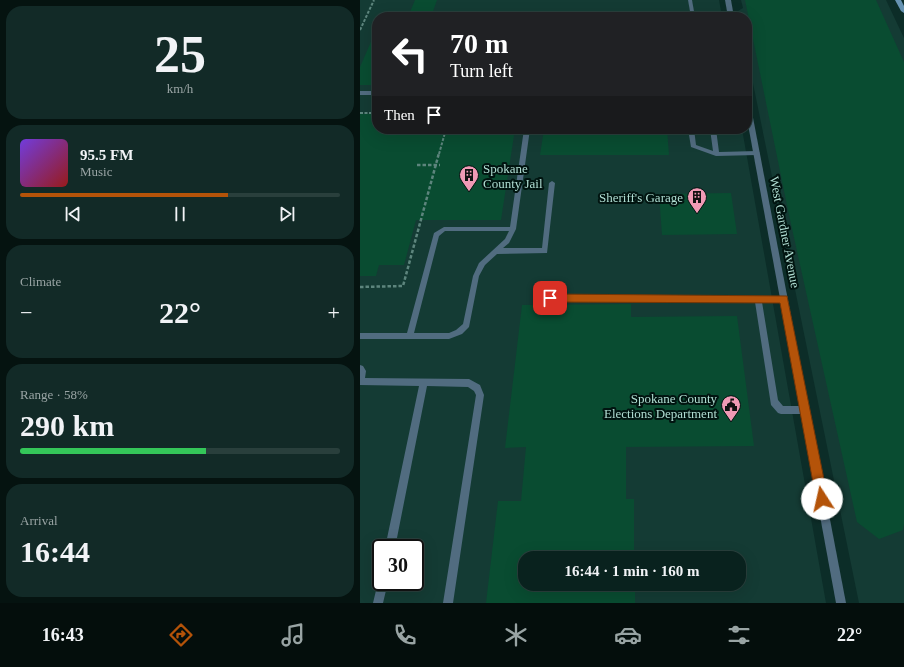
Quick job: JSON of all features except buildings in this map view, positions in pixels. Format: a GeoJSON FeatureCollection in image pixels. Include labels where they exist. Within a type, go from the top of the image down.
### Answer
{"type":"FeatureCollection","features":[{"type":"Feature","properties":{"kind":"main road"},"geometry":{"type":"LineString","coordinates":[[898,0],[904,11]]}},
{"type":"Feature","properties":{"kind":"street"},"geometry":{"type":"LineString","coordinates":[[728,0],[730,12]]}},
{"type":"Feature","properties":{"kind":"street","name":"West Gardner Avenue"},"geometry":{"type":"LineString","coordinates":[[752,128],[841,603]]}},
{"type":"Feature","properties":{"kind":"lane"},"geometry":{"type":"LineString","coordinates":[[690,0],[692,12]]}},
{"type":"Feature","properties":{"kind":"lane"},"geometry":{"type":"LineString","coordinates":[[360,93],[372,94]]}},
{"type":"Feature","properties":{"kind":"lane"},"geometry":{"type":"LineString","coordinates":[[360,336],[449,336],[459,332],[466,326],[476,276],[482,263],[507,241],[513,229],[526,134]]}},
{"type":"Feature","properties":{"kind":"lane"},"geometry":{"type":"LineString","coordinates":[[692,134],[693,146],[716,154],[757,153]]}},
{"type":"Feature","properties":{"kind":"lane"},"geometry":{"type":"LineString","coordinates":[[714,134],[716,154]]}},
{"type":"Feature","properties":{"kind":"lane"},"geometry":{"type":"LineString","coordinates":[[496,251],[545,251],[552,183]]}},
{"type":"Feature","properties":{"kind":"lane"},"geometry":{"type":"LineString","coordinates":[[410,336],[436,235],[444,229],[513,229]]}},
{"type":"Feature","properties":{"kind":"lane"},"geometry":{"type":"LineString","coordinates":[[550,298],[784,299]]}},
{"type":"Feature","properties":{"kind":"lane"},"geometry":{"type":"LineString","coordinates":[[758,299],[774,402],[781,410],[805,410]]}},
{"type":"Feature","properties":{"kind":"lane"},"geometry":{"type":"LineString","coordinates":[[360,368],[362,372],[360,381],[469,383],[477,388],[480,395],[448,603]]}},
{"type":"Feature","properties":{"kind":"lane"},"geometry":{"type":"LineString","coordinates":[[392,539],[424,382]]}},
{"type":"Feature","properties":{"kind":"lane"},"geometry":{"type":"LineString","coordinates":[[378,603],[381,591]]}},
{"type":"Feature","properties":{"kind":"path"},"geometry":{"type":"LineString","coordinates":[[360,30],[374,0]]}},
{"type":"Feature","properties":{"kind":"path"},"geometry":{"type":"LineString","coordinates":[[360,113],[372,113]]}},
{"type":"Feature","properties":{"kind":"path"},"geometry":{"type":"LineString","coordinates":[[360,287],[403,286],[445,134]]}},
{"type":"Feature","properties":{"kind":"path"},"geometry":{"type":"LineString","coordinates":[[417,165],[440,165]]}},
{"type":"Feature","properties":{"kind":"shaded area"},"geometry":{"type":"Polygon","coordinates":[[[360,0],[719,0],[721,12],[372,12],[372,134],[743,134],[826,603],[360,603],[360,0]]]}},
{"type":"Feature","properties":{"kind":"shaded area"},"geometry":{"type":"Polygon","coordinates":[[[741,0],[886,0],[904,38],[904,603],[859,603],[752,79],[752,12],[738,12],[743,8],[741,0]]]}},
{"type":"Feature","properties":{"kind":"place","name":"Spokane County Jail"},"geometry":{"type":"Point","coordinates":[469,192]}},
{"type":"Feature","properties":{"kind":"place","name":"Sheriff's Garage"},"geometry":{"type":"Point","coordinates":[697,214]}},
{"type":"Feature","properties":{"kind":"place","name":"Spokane County Elections Department"},"geometry":{"type":"Point","coordinates":[731,422]}},
{"type":"Feature","properties":{"kind":"route"},"geometry":{"type":"LineString","coordinates":[[550,298],[784,299],[822,499]]}}]}
